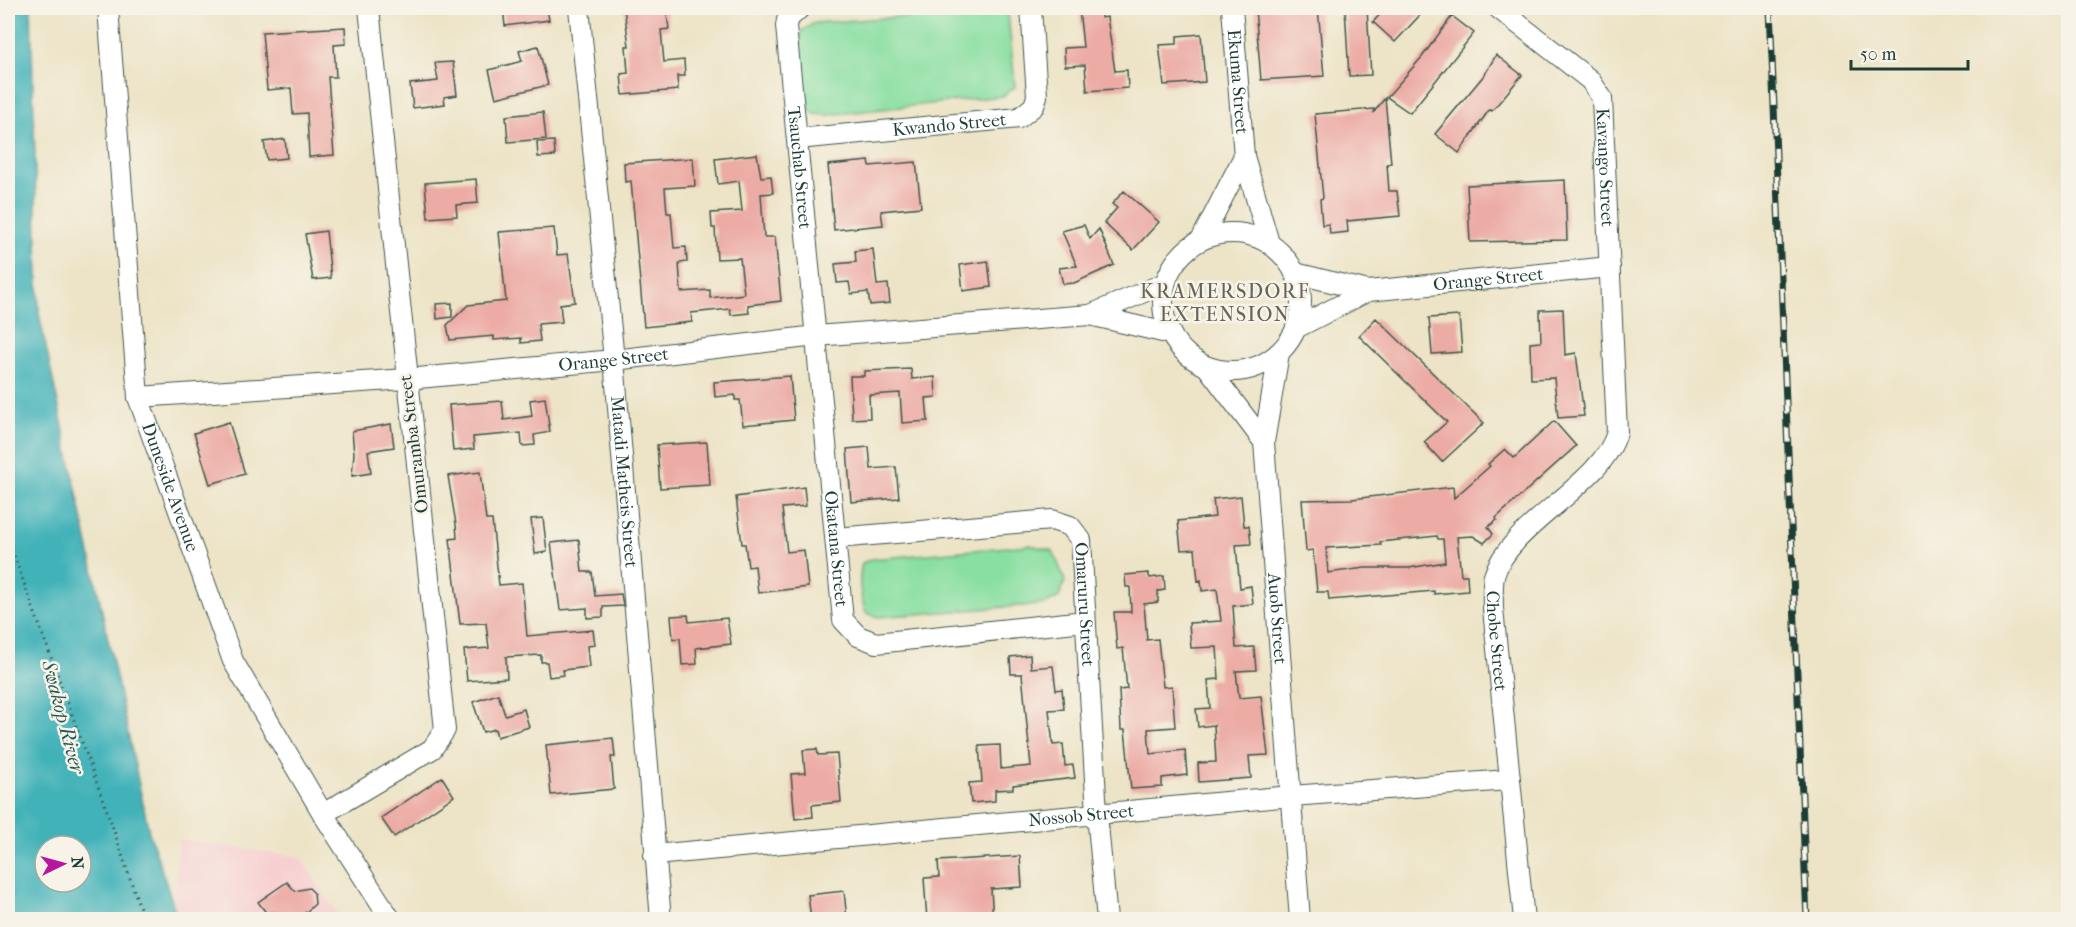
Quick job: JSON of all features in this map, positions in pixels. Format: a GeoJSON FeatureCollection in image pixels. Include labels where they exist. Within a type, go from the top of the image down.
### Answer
{"type":"FeatureCollection","features":[{"type":"Feature","properties":{"kind":"street","name":"Duneside Avenue"},"geometry":{"type":"LineString","coordinates":[[108,8],[138,397],[233,662],[323,814],[391,920]]}},
{"type":"Feature","properties":{"kind":"street","name":"Omuramba Street"},"geometry":{"type":"LineString","coordinates":[[323,814],[432,749],[445,730],[369,8]]}},
{"type":"Feature","properties":{"kind":"street","name":"Matadi Matheis Street"},"geometry":{"type":"LineString","coordinates":[[579,8],[614,360],[661,920]]}},
{"type":"Feature","properties":{"kind":"street","name":"Tsauchab Street"},"geometry":{"type":"LineString","coordinates":[[800,8],[787,20],[786,26],[816,336]]}},
{"type":"Feature","properties":{"kind":"street","name":"Kwando Street"},"geometry":{"type":"LineString","coordinates":[[796,139],[1019,118],[1028,113],[1037,96],[1031,8]]}},
{"type":"Feature","properties":{"kind":"street","name":"Ekuma Street"},"geometry":{"type":"LineString","coordinates":[[1232,8],[1244,156],[1269,243]]}},
{"type":"Feature","properties":{"kind":"street","name":"Kavango Street"},"geometry":{"type":"LineString","coordinates":[[1498,8],[1590,80],[1602,98],[1610,267]]}},
{"type":"Feature","properties":{"kind":"street","name":"Ekuma Street"},"geometry":{"type":"LineString","coordinates":[[1201,240],[1244,156]]}},
{"type":"Feature","properties":{"kind":"street"},"geometry":{"type":"LineString","coordinates":[[1224,233],[1247,234],[1269,243],[1284,256],[1295,273],[1300,291],[1301,310],[1296,328],[1279,354],[1263,364],[1246,371],[1227,372],[1208,368],[1193,360],[1171,334],[1165,318],[1163,300],[1166,283],[1173,265],[1185,251],[1201,240],[1224,233]]}},
{"type":"Feature","properties":{"kind":"street","name":"Orange Street"},"geometry":{"type":"LineString","coordinates":[[1295,273],[1368,291],[1610,267]]}},
{"type":"Feature","properties":{"kind":"street","name":"Chobe Street"},"geometry":{"type":"LineString","coordinates":[[1525,919],[1492,609],[1494,577],[1507,552],[1607,454],[1614,442],[1617,432],[1610,267]]}},
{"type":"Feature","properties":{"kind":"street","name":"Orange Street"},"geometry":{"type":"LineString","coordinates":[[1090,315],[1166,283]]}},
{"type":"Feature","properties":{"kind":"street","name":"Orange Street"},"geometry":{"type":"LineString","coordinates":[[1296,328],[1368,291]]}},
{"type":"Feature","properties":{"kind":"street","name":"Orange Street"},"geometry":{"type":"LineString","coordinates":[[138,397],[407,379],[614,360],[816,336],[1090,315],[1171,334]]}},
{"type":"Feature","properties":{"kind":"street","name":"Okatana Street"},"geometry":{"type":"LineString","coordinates":[[816,336],[843,620],[858,636],[876,644],[1085,621]]}},
{"type":"Feature","properties":{"kind":"street","name":"Auob Street"},"geometry":{"type":"LineString","coordinates":[[1279,354],[1264,442],[1300,920]]}},
{"type":"Feature","properties":{"kind":"street"},"geometry":{"type":"LineString","coordinates":[[1208,368],[1264,442]]}},
{"type":"Feature","properties":{"kind":"street","name":"Omaruru Street"},"geometry":{"type":"LineString","coordinates":[[836,538],[1052,520],[1070,526],[1082,540],[1097,814],[1107,920]]}},
{"type":"Feature","properties":{"kind":"street","name":"Nossob Street"},"geometry":{"type":"LineString","coordinates":[[654,855],[1291,796],[1509,780]]}},
{"type":"Feature","properties":{"kind":"path"},"geometry":{"type":"LineString","coordinates":[[8,539],[111,822],[144,920]]}},
{"type":"Feature","properties":{"kind":"shaded area"},"geometry":{"type":"Polygon","coordinates":[[[179,839],[300,857],[341,919],[178,919],[173,906],[179,839]]]}},
{"type":"Feature","properties":{"kind":"green space"},"geometry":{"type":"Polygon","coordinates":[[[1000,10],[1008,14],[1015,87],[1003,96],[827,115],[814,114],[804,102],[800,44],[802,31],[814,23],[1000,10]]]}},
{"type":"Feature","properties":{"kind":"green space"},"geometry":{"type":"Polygon","coordinates":[[[1030,545],[1053,551],[1065,581],[1059,597],[1046,604],[878,617],[866,613],[860,588],[862,563],[872,559],[1030,545]]]}},
{"type":"Feature","properties":{"kind":"water","name":"Swakop River"},"geometry":{"type":"Polygon","coordinates":[[[8,8],[31,8],[39,314],[149,832],[178,919],[8,919],[8,8]]]}},
{"type":"Feature","properties":{"kind":"building"},"geometry":{"type":"Polygon","coordinates":[[[503,8],[547,8],[549,20],[505,26],[503,8]]]}},
{"type":"Feature","properties":{"kind":"building"},"geometry":{"type":"Polygon","coordinates":[[[624,8],[666,8],[669,29],[661,30],[664,62],[684,60],[685,76],[677,76],[678,90],[623,95],[621,74],[628,73],[626,46],[629,46],[624,8]]]}},
{"type":"Feature","properties":{"kind":"building"},"geometry":{"type":"Polygon","coordinates":[[[1079,8],[1100,8],[1101,18],[1107,17],[1115,71],[1127,70],[1128,88],[1087,91],[1085,65],[1065,66],[1064,48],[1083,47],[1079,8]]]}},
{"type":"Feature","properties":{"kind":"building"},"geometry":{"type":"Polygon","coordinates":[[[1255,8],[1318,8],[1324,76],[1261,80],[1255,8]]]}},
{"type":"Feature","properties":{"kind":"building"},"geometry":{"type":"Polygon","coordinates":[[[1345,8],[1367,8],[1371,75],[1349,76],[1345,8]]]}},
{"type":"Feature","properties":{"kind":"building"},"geometry":{"type":"Polygon","coordinates":[[[1386,8],[1413,8],[1421,14],[1395,42],[1373,22],[1386,8]]]}},
{"type":"Feature","properties":{"kind":"building"},"geometry":{"type":"Polygon","coordinates":[[[1452,16],[1474,33],[1410,113],[1387,97],[1422,57],[1452,16]]]}},
{"type":"Feature","properties":{"kind":"building"},"geometry":{"type":"Polygon","coordinates":[[[345,27],[346,44],[334,45],[336,77],[328,77],[334,155],[309,157],[307,113],[293,114],[291,88],[267,90],[262,32],[345,27]]]}},
{"type":"Feature","properties":{"kind":"building"},"geometry":{"type":"Polygon","coordinates":[[[1201,34],[1205,82],[1164,85],[1159,45],[1177,44],[1177,36],[1201,34]]]}},
{"type":"Feature","properties":{"kind":"building"},"geometry":{"type":"Polygon","coordinates":[[[538,46],[548,85],[496,98],[489,70],[522,61],[519,51],[538,46]]]}},
{"type":"Feature","properties":{"kind":"building"},"geometry":{"type":"Polygon","coordinates":[[[1496,55],[1522,75],[1492,111],[1489,110],[1459,153],[1435,134],[1485,74],[1496,55]]]}},
{"type":"Feature","properties":{"kind":"building"},"geometry":{"type":"Polygon","coordinates":[[[453,62],[457,95],[444,97],[445,104],[413,108],[410,84],[438,81],[435,63],[453,62]]]}},
{"type":"Feature","properties":{"kind":"building"},"geometry":{"type":"Polygon","coordinates":[[[1385,98],[1391,163],[1387,164],[1389,191],[1397,191],[1400,216],[1347,221],[1348,232],[1330,234],[1329,224],[1322,225],[1320,199],[1323,198],[1315,114],[1374,109],[1374,112],[1385,98]]]}},
{"type":"Feature","properties":{"kind":"building"},"geometry":{"type":"Polygon","coordinates":[[[543,112],[546,139],[508,142],[506,116],[543,112]]]}},
{"type":"Feature","properties":{"kind":"building"},"geometry":{"type":"Polygon","coordinates":[[[285,139],[287,158],[267,160],[264,142],[285,139]]]}},
{"type":"Feature","properties":{"kind":"building"},"geometry":{"type":"Polygon","coordinates":[[[554,141],[555,156],[538,157],[537,142],[554,141]]]}},
{"type":"Feature","properties":{"kind":"building"},"geometry":{"type":"Polygon","coordinates":[[[757,154],[761,177],[771,176],[773,193],[761,194],[764,237],[775,237],[781,301],[748,305],[749,313],[731,315],[730,309],[691,313],[692,322],[644,327],[631,181],[625,182],[624,163],[693,158],[695,186],[665,188],[667,213],[671,213],[674,248],[686,247],[687,262],[679,263],[681,292],[710,290],[710,298],[744,294],[740,258],[717,259],[715,228],[712,228],[711,213],[742,211],[739,181],[718,184],[715,159],[757,154]]]}},
{"type":"Feature","properties":{"kind":"building"},"geometry":{"type":"Polygon","coordinates":[[[869,161],[870,166],[916,162],[921,207],[881,211],[883,225],[834,230],[828,165],[869,161]]]}},
{"type":"Feature","properties":{"kind":"building"},"geometry":{"type":"Polygon","coordinates":[[[476,179],[478,203],[456,205],[457,216],[428,218],[425,183],[476,179]]]}},
{"type":"Feature","properties":{"kind":"building"},"geometry":{"type":"Polygon","coordinates":[[[1565,180],[1567,240],[1470,242],[1467,185],[1565,180]]]}},
{"type":"Feature","properties":{"kind":"building"},"geometry":{"type":"Polygon","coordinates":[[[1124,191],[1159,222],[1133,250],[1104,223],[1117,208],[1112,204],[1124,191]]]}},
{"type":"Feature","properties":{"kind":"building"},"geometry":{"type":"Polygon","coordinates":[[[1084,225],[1090,239],[1099,229],[1114,265],[1074,283],[1063,284],[1059,268],[1077,266],[1062,231],[1084,225]]]}},
{"type":"Feature","properties":{"kind":"building"},"geometry":{"type":"Polygon","coordinates":[[[554,228],[557,255],[568,254],[575,302],[560,304],[562,322],[538,324],[540,341],[521,343],[521,338],[494,340],[494,336],[450,340],[447,325],[468,305],[506,301],[499,232],[554,228]]]}},
{"type":"Feature","properties":{"kind":"building"},"geometry":{"type":"Polygon","coordinates":[[[326,231],[331,278],[313,280],[305,234],[326,231]]]}},
{"type":"Feature","properties":{"kind":"building"},"geometry":{"type":"Polygon","coordinates":[[[873,249],[877,285],[888,284],[890,303],[870,305],[868,292],[851,294],[849,282],[837,283],[835,264],[856,262],[855,251],[873,249]]]}},
{"type":"Feature","properties":{"kind":"building"},"geometry":{"type":"Polygon","coordinates":[[[988,261],[991,287],[963,291],[960,265],[988,261]]]}},
{"type":"Feature","properties":{"kind":"building"},"geometry":{"type":"Polygon","coordinates":[[[452,303],[452,317],[437,319],[436,304],[452,303]]]}},
{"type":"Feature","properties":{"kind":"building"},"geometry":{"type":"Polygon","coordinates":[[[1563,309],[1565,355],[1576,353],[1584,416],[1558,418],[1554,378],[1531,379],[1530,343],[1541,342],[1540,310],[1563,309]]]}},
{"type":"Feature","properties":{"kind":"building"},"geometry":{"type":"Polygon","coordinates":[[[1459,316],[1462,352],[1432,354],[1429,318],[1459,316]]]}},
{"type":"Feature","properties":{"kind":"building"},"geometry":{"type":"Polygon","coordinates":[[[1376,318],[1484,423],[1442,462],[1424,442],[1447,422],[1359,336],[1376,318]]]}},
{"type":"Feature","properties":{"kind":"building"},"geometry":{"type":"Polygon","coordinates":[[[911,369],[912,379],[935,377],[936,397],[926,398],[928,421],[902,423],[900,393],[869,395],[870,418],[852,419],[850,376],[864,376],[864,371],[911,369]]]}},
{"type":"Feature","properties":{"kind":"building"},"geometry":{"type":"Polygon","coordinates":[[[790,376],[794,420],[743,425],[740,400],[735,400],[735,395],[715,397],[714,382],[790,376]]]}},
{"type":"Feature","properties":{"kind":"building"},"geometry":{"type":"Polygon","coordinates":[[[545,398],[550,432],[534,435],[535,445],[522,446],[521,433],[473,437],[474,449],[453,451],[449,405],[502,401],[504,420],[532,416],[530,400],[545,398]]]}},
{"type":"Feature","properties":{"kind":"building"},"geometry":{"type":"Polygon","coordinates":[[[1554,421],[1576,446],[1496,518],[1497,520],[1488,527],[1493,534],[1484,543],[1473,536],[1457,537],[1461,575],[1467,575],[1468,591],[1434,594],[1434,591],[1329,600],[1328,592],[1317,592],[1313,550],[1306,551],[1302,500],[1352,499],[1453,487],[1454,498],[1490,466],[1488,464],[1505,449],[1514,458],[1554,421]],[[1437,536],[1380,542],[1381,545],[1326,548],[1328,573],[1365,568],[1409,568],[1445,562],[1443,539],[1438,539],[1437,536]]]}},
{"type":"Feature","properties":{"kind":"building"},"geometry":{"type":"Polygon","coordinates":[[[229,422],[245,474],[210,484],[194,433],[229,422]]]}},
{"type":"Feature","properties":{"kind":"building"},"geometry":{"type":"Polygon","coordinates":[[[391,424],[394,447],[368,451],[371,473],[352,476],[354,453],[352,431],[391,424]]]}},
{"type":"Feature","properties":{"kind":"building"},"geometry":{"type":"Polygon","coordinates":[[[707,442],[710,485],[660,488],[657,445],[707,442]]]}},
{"type":"Feature","properties":{"kind":"building"},"geometry":{"type":"Polygon","coordinates":[[[869,447],[871,469],[896,467],[899,498],[851,502],[847,449],[869,447]]]}},
{"type":"Feature","properties":{"kind":"building"},"geometry":{"type":"Polygon","coordinates":[[[480,472],[486,520],[492,520],[499,585],[522,583],[527,636],[593,630],[595,645],[587,646],[589,667],[563,670],[564,675],[549,677],[547,662],[541,662],[541,655],[506,657],[507,678],[467,681],[464,650],[489,648],[486,623],[460,624],[450,539],[457,538],[456,524],[448,476],[480,472]]]}},
{"type":"Feature","properties":{"kind":"building"},"geometry":{"type":"Polygon","coordinates":[[[804,487],[806,506],[782,508],[787,552],[804,550],[808,587],[758,593],[755,566],[748,567],[745,544],[742,544],[736,497],[804,487]]]}},
{"type":"Feature","properties":{"kind":"building"},"geometry":{"type":"Polygon","coordinates":[[[1241,496],[1244,526],[1249,526],[1251,544],[1236,545],[1240,588],[1251,586],[1253,604],[1233,606],[1236,648],[1254,647],[1256,670],[1236,671],[1239,698],[1261,696],[1268,755],[1249,756],[1251,778],[1199,782],[1198,763],[1216,762],[1214,725],[1198,727],[1196,709],[1210,708],[1208,680],[1219,679],[1217,647],[1191,648],[1189,623],[1221,621],[1217,589],[1202,591],[1201,580],[1198,581],[1195,549],[1181,550],[1178,521],[1215,517],[1213,499],[1241,496]]]}},
{"type":"Feature","properties":{"kind":"building"},"geometry":{"type":"Polygon","coordinates":[[[543,518],[547,552],[535,554],[531,519],[543,518]]]}},
{"type":"Feature","properties":{"kind":"building"},"geometry":{"type":"Polygon","coordinates":[[[579,540],[582,572],[592,572],[595,596],[621,594],[623,606],[603,607],[603,617],[587,618],[587,608],[560,610],[551,543],[579,540]]]}},
{"type":"Feature","properties":{"kind":"building"},"geometry":{"type":"Polygon","coordinates":[[[1148,573],[1150,578],[1164,576],[1165,590],[1158,591],[1158,602],[1144,604],[1147,640],[1158,639],[1163,687],[1172,686],[1175,727],[1148,729],[1150,754],[1185,750],[1187,775],[1162,778],[1162,787],[1131,789],[1125,730],[1121,730],[1119,690],[1127,689],[1123,648],[1117,649],[1114,612],[1131,612],[1130,587],[1126,587],[1125,575],[1148,573]]]}},
{"type":"Feature","properties":{"kind":"building"},"geometry":{"type":"Polygon","coordinates":[[[688,615],[689,622],[727,618],[731,644],[696,648],[697,664],[682,665],[680,638],[673,639],[671,616],[688,615]]]}},
{"type":"Feature","properties":{"kind":"building"},"geometry":{"type":"Polygon","coordinates":[[[1030,655],[1031,668],[1053,666],[1056,690],[1062,689],[1064,709],[1049,710],[1053,745],[1063,744],[1065,766],[1073,765],[1075,778],[1013,785],[1013,789],[995,790],[995,801],[971,803],[969,783],[982,782],[979,746],[1000,745],[1001,769],[1031,766],[1022,674],[1011,674],[1010,657],[1030,655]]]}},
{"type":"Feature","properties":{"kind":"building"},"geometry":{"type":"Polygon","coordinates":[[[498,694],[505,715],[524,709],[529,727],[497,737],[495,729],[483,732],[473,702],[498,694]]]}},
{"type":"Feature","properties":{"kind":"building"},"geometry":{"type":"Polygon","coordinates":[[[613,738],[615,757],[611,757],[614,789],[551,795],[546,745],[613,738]]]}},
{"type":"Feature","properties":{"kind":"building"},"geometry":{"type":"Polygon","coordinates":[[[817,749],[818,755],[837,754],[841,802],[812,805],[813,817],[795,819],[791,774],[805,773],[803,750],[817,749]]]}},
{"type":"Feature","properties":{"kind":"building"},"geometry":{"type":"Polygon","coordinates":[[[442,777],[454,796],[394,837],[381,818],[442,777]]]}},
{"type":"Feature","properties":{"kind":"building"},"geometry":{"type":"Polygon","coordinates":[[[1020,856],[1022,887],[991,889],[993,920],[927,920],[924,878],[939,877],[938,861],[1020,856]]]}},
{"type":"Feature","properties":{"kind":"building"},"geometry":{"type":"Polygon","coordinates":[[[287,882],[295,891],[309,888],[314,893],[315,904],[297,920],[279,920],[275,912],[267,914],[258,902],[287,882]]]}},
{"type":"Feature","properties":{"kind":"building"},"geometry":{"type":"Polygon","coordinates":[[[844,891],[847,920],[811,920],[808,895],[844,891]]]}},
{"type":"Feature","properties":{"kind":"railway"},"geometry":{"type":"LineString","coordinates":[[1770,8],[1807,920]]}},
{"type":"Feature","properties":{"kind":"district","name":"KRAMERSDORF EXTENSION"},"geometry":{"type":"Point","coordinates":[1225,302]}}]}
